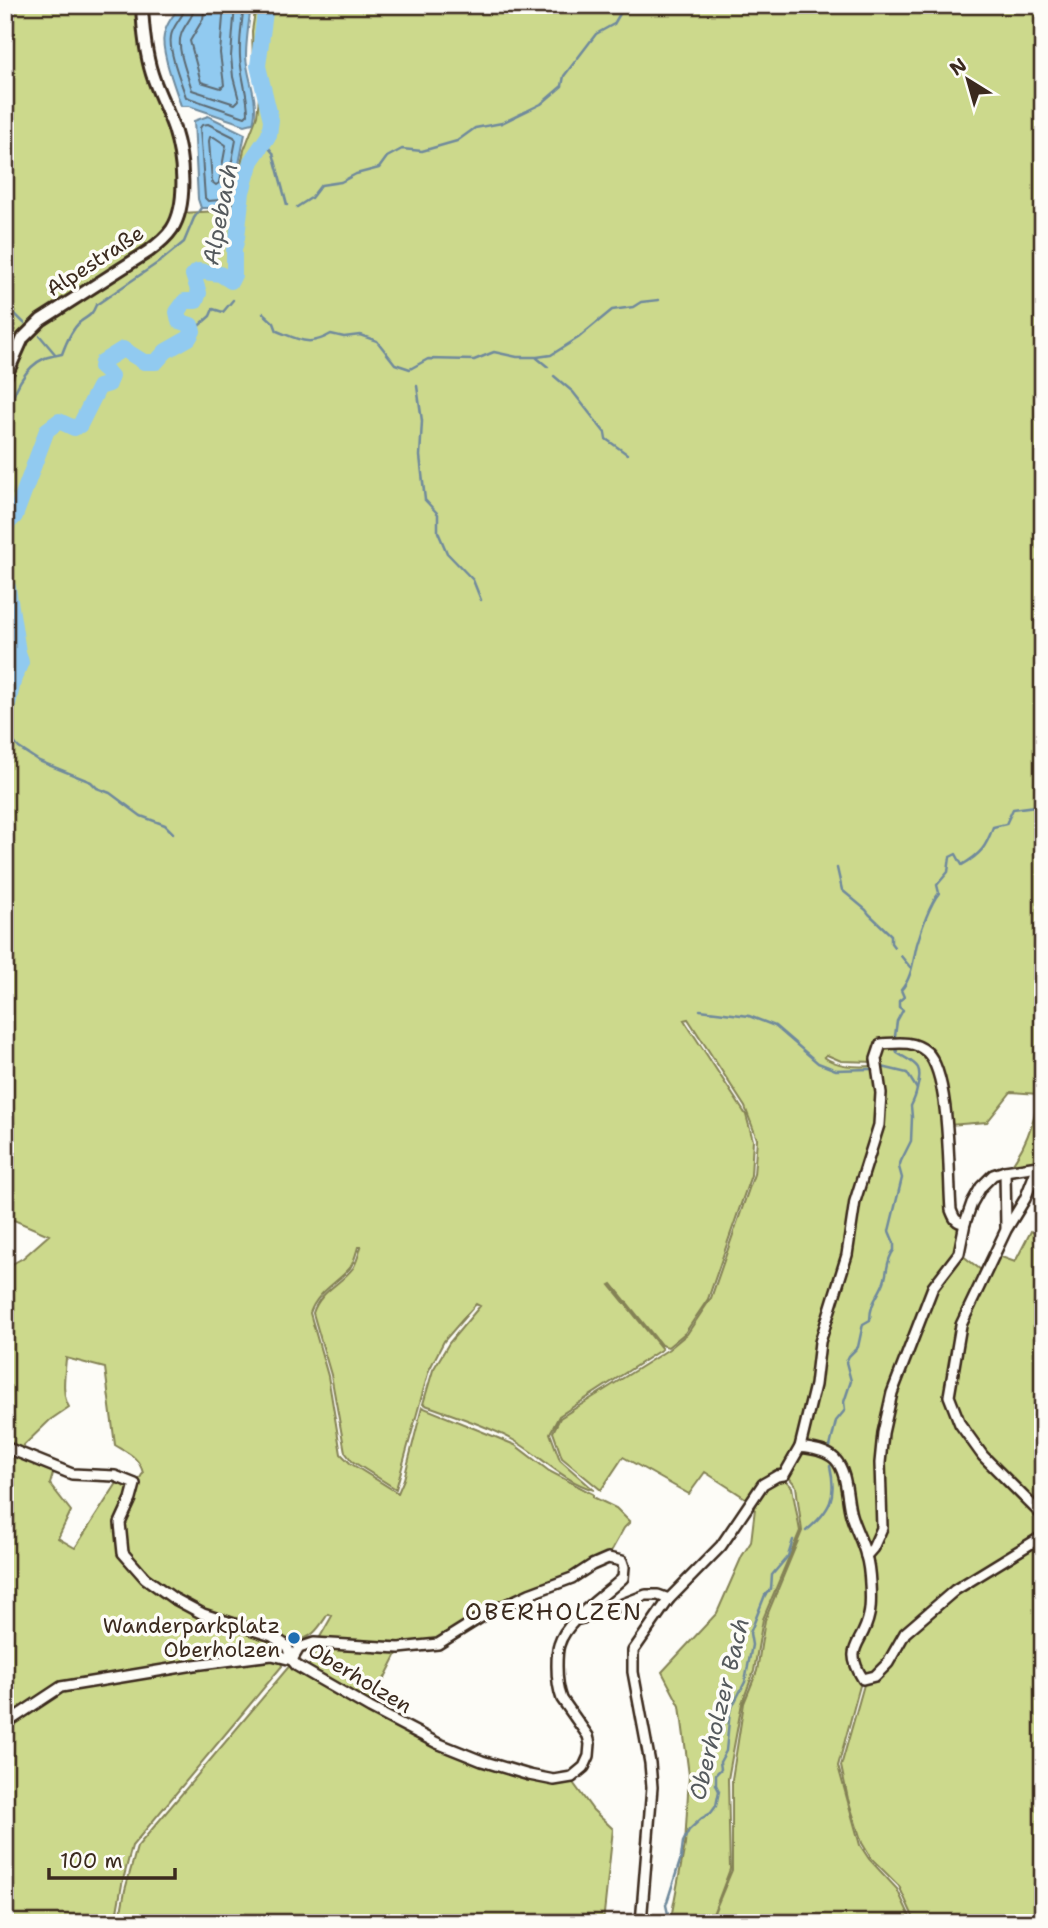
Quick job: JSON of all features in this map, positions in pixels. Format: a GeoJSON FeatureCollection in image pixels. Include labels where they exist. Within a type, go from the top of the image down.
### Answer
{"type":"FeatureCollection","features":[{"type":"Feature","properties":{"kind":"main road","name":"Alpestraße"},"geometry":{"type":"LineString","coordinates":[[5,378],[23,338],[41,320],[149,251],[172,229],[180,212],[183,180],[175,131],[152,73],[144,42],[142,5]]}},
{"type":"Feature","properties":{"kind":"street"},"geometry":{"type":"LineString","coordinates":[[641,1923],[652,1787],[633,1672],[633,1651],[670,1599],[721,1546],[763,1484],[784,1475],[800,1447],[815,1385],[820,1342],[847,1255],[855,1201],[878,1125],[881,1093],[876,1059],[881,1044],[907,1042],[926,1052],[937,1067],[946,1107],[951,1210],[954,1218],[962,1223]]}},
{"type":"Feature","properties":{"kind":"street"},"geometry":{"type":"LineString","coordinates":[[866,1556],[873,1548],[881,1528],[880,1463],[883,1433],[892,1393],[933,1287],[959,1253],[962,1223],[981,1187],[993,1175],[1038,1166],[1025,1199],[1006,1230],[961,1325],[949,1396],[960,1424],[983,1456],[1043,1516]]}},
{"type":"Feature","properties":{"kind":"street"},"geometry":{"type":"LineString","coordinates":[[1005,1171],[1006,1230]]}},
{"type":"Feature","properties":{"kind":"street"},"geometry":{"type":"LineString","coordinates":[[5,1447],[72,1474],[115,1476],[135,1483],[120,1523],[122,1553],[145,1578],[173,1598],[204,1614],[272,1636],[287,1646],[292,1660]]}},
{"type":"Feature","properties":{"kind":"street"},"geometry":{"type":"LineString","coordinates":[[800,1447],[829,1454],[837,1462],[844,1477],[850,1513],[866,1556],[870,1614],[853,1654],[855,1667],[863,1679],[875,1676],[888,1663],[905,1633],[955,1590],[1043,1536]]}},
{"type":"Feature","properties":{"kind":"street","name":"Oberholzen"},"geometry":{"type":"LineString","coordinates":[[608,1558],[622,1561],[624,1567],[623,1578],[577,1619],[559,1643],[557,1668],[562,1699],[590,1744],[584,1767],[572,1777],[554,1780],[529,1774],[482,1761],[437,1743],[334,1687],[292,1660],[299,1648],[314,1643],[399,1648],[438,1644],[486,1614],[572,1578],[608,1558]]}},
{"type":"Feature","properties":{"kind":"street"},"geometry":{"type":"LineString","coordinates":[[577,1619],[646,1595],[670,1599]]}},
{"type":"Feature","properties":{"kind":"street"},"geometry":{"type":"LineString","coordinates":[[5,1724],[61,1687],[272,1655],[292,1660]]}},
{"type":"Feature","properties":{"kind":"green space"},"geometry":{"type":"Polygon","coordinates":[[[5,5],[140,5],[142,41],[173,131],[180,182],[176,214],[159,239],[38,317],[5,368],[5,5]]]}},
{"type":"Feature","properties":{"kind":"green space"},"geometry":{"type":"Polygon","coordinates":[[[256,5],[1043,5],[1043,1063],[1038,1094],[1011,1092],[987,1122],[949,1125],[927,1051],[880,1042],[875,1062],[841,1061],[827,1055],[824,1057],[841,1065],[873,1066],[879,1108],[846,1255],[798,1446],[783,1473],[750,1501],[705,1472],[689,1494],[623,1457],[601,1490],[562,1458],[553,1432],[560,1418],[669,1349],[687,1334],[711,1298],[754,1174],[757,1139],[745,1107],[688,1019],[684,1020],[746,1115],[753,1140],[751,1175],[708,1299],[685,1333],[668,1347],[661,1345],[612,1284],[610,1285],[662,1349],[559,1416],[550,1433],[560,1460],[594,1490],[572,1481],[505,1436],[423,1404],[433,1370],[449,1343],[480,1306],[476,1304],[444,1341],[429,1370],[396,1489],[352,1461],[345,1452],[331,1375],[313,1313],[320,1299],[353,1268],[361,1247],[358,1247],[350,1268],[322,1294],[310,1313],[328,1376],[341,1454],[350,1463],[398,1493],[422,1407],[515,1445],[549,1471],[616,1508],[630,1522],[609,1555],[442,1639],[414,1645],[324,1640],[320,1637],[332,1616],[328,1614],[315,1632],[307,1637],[296,1640],[286,1638],[203,1612],[171,1594],[135,1567],[123,1550],[122,1530],[129,1500],[143,1473],[136,1459],[115,1445],[105,1368],[66,1358],[64,1390],[69,1407],[50,1420],[18,1451],[5,1445],[5,1268],[23,1258],[49,1235],[14,1220],[5,1223],[5,384],[25,339],[41,323],[150,254],[182,213],[219,211],[232,206],[244,150],[257,116],[259,97],[253,62],[252,31],[256,5]]]}},
{"type":"Feature","properties":{"kind":"green space"},"geometry":{"type":"Polygon","coordinates":[[[906,1044],[925,1054],[938,1084],[946,1132],[952,1220],[961,1232],[958,1252],[985,1273],[996,1255],[1015,1262],[1031,1231],[1043,1237],[1043,1923],[916,1923],[899,1886],[871,1858],[862,1843],[841,1766],[865,1681],[855,1653],[871,1614],[868,1556],[873,1543],[864,1542],[856,1522],[845,1476],[822,1449],[805,1443],[822,1343],[856,1202],[880,1124],[878,1060],[882,1045],[906,1044]]]}},
{"type":"Feature","properties":{"kind":"green space"},"geometry":{"type":"Polygon","coordinates":[[[1043,1074],[1043,1152],[1038,1163],[1009,1168],[1028,1135],[1043,1074]]]}},
{"type":"Feature","properties":{"kind":"green space"},"geometry":{"type":"Polygon","coordinates":[[[5,1449],[54,1470],[50,1484],[71,1511],[58,1538],[75,1548],[119,1480],[127,1485],[129,1489],[121,1554],[161,1593],[273,1639],[277,1645],[80,1680],[5,1720],[5,1449]]]}},
{"type":"Feature","properties":{"kind":"green space"},"geometry":{"type":"Polygon","coordinates":[[[801,1449],[826,1457],[838,1470],[867,1572],[867,1615],[849,1656],[861,1682],[838,1766],[860,1845],[869,1859],[897,1889],[913,1923],[670,1923],[685,1845],[689,1775],[680,1706],[662,1672],[717,1613],[751,1542],[756,1500],[766,1485],[782,1477],[792,1487],[800,1531],[763,1619],[754,1671],[742,1703],[728,1779],[730,1869],[710,1922],[732,1870],[732,1779],[744,1703],[757,1671],[765,1620],[802,1531],[796,1486],[786,1474],[801,1449]]]}},
{"type":"Feature","properties":{"kind":"green space"},"geometry":{"type":"Polygon","coordinates":[[[318,1646],[399,1650],[371,1705],[308,1668],[318,1646]]]}},
{"type":"Feature","properties":{"kind":"green space"},"geometry":{"type":"Polygon","coordinates":[[[270,1657],[281,1662],[282,1666],[132,1846],[115,1923],[5,1923],[5,1728],[64,1689],[270,1657]]]}},
{"type":"Feature","properties":{"kind":"green space"},"geometry":{"type":"Polygon","coordinates":[[[291,1664],[436,1747],[480,1765],[529,1779],[571,1780],[593,1810],[613,1829],[603,1923],[119,1923],[137,1847],[291,1664]]]}},
{"type":"Feature","properties":{"kind":"water"},"geometry":{"type":"Polygon","coordinates":[[[181,5],[251,5],[246,56],[255,106],[253,123],[245,125],[189,106],[181,106],[163,42],[167,27],[181,5]]]}},
{"type":"Feature","properties":{"kind":"water"},"geometry":{"type":"Polygon","coordinates":[[[208,116],[245,134],[231,204],[221,208],[201,208],[198,199],[194,121],[208,116]]]}},
{"type":"Feature","properties":{"kind":"waterway","name":"Alpebach"},"geometry":{"type":"LineString","coordinates":[[5,526],[15,516],[47,430],[59,421],[74,428],[80,425],[99,387],[109,384],[111,376],[101,367],[102,362],[123,349],[144,362],[156,362],[166,351],[189,338],[193,331],[191,325],[179,321],[177,312],[185,301],[196,301],[199,293],[193,275],[198,271],[220,274],[231,281],[234,275],[234,250],[242,192],[251,161],[269,135],[271,120],[258,66],[266,5]]}},
{"type":"Feature","properties":{"kind":"waterway"},"geometry":{"type":"LineString","coordinates":[[297,207],[311,198],[321,185],[341,182],[356,174],[379,168],[387,157],[402,149],[422,151],[457,141],[475,128],[502,123],[541,104],[562,86],[564,76],[596,34],[614,24],[625,5]]}},
{"type":"Feature","properties":{"kind":"waterway"},"geometry":{"type":"LineString","coordinates":[[265,143],[273,153],[287,205]]}},
{"type":"Feature","properties":{"kind":"waterway"},"geometry":{"type":"LineString","coordinates":[[5,425],[13,396],[29,370],[45,358],[62,354],[74,329],[91,314],[96,305],[184,242],[201,208]]}},
{"type":"Feature","properties":{"kind":"waterway"},"geometry":{"type":"LineString","coordinates":[[193,331],[210,316],[213,309],[223,312],[233,300]]}},
{"type":"Feature","properties":{"kind":"waterway"},"geometry":{"type":"LineString","coordinates":[[263,313],[274,323],[277,331],[298,339],[317,340],[331,334],[344,337],[360,335],[377,341],[395,364],[410,369],[428,359],[474,360],[494,352],[517,357],[551,355],[578,338],[612,310],[659,300]]}},
{"type":"Feature","properties":{"kind":"waterway"},"geometry":{"type":"LineString","coordinates":[[5,304],[24,323]]}},
{"type":"Feature","properties":{"kind":"waterway"},"geometry":{"type":"LineString","coordinates":[[40,336],[56,355]]}},
{"type":"Feature","properties":{"kind":"waterway"},"geometry":{"type":"LineString","coordinates":[[537,358],[548,367]]}},
{"type":"Feature","properties":{"kind":"waterway"},"geometry":{"type":"LineString","coordinates":[[554,376],[573,392],[605,433],[606,439],[627,454]]}},
{"type":"Feature","properties":{"kind":"waterway"},"geometry":{"type":"LineString","coordinates":[[417,386],[422,421],[420,456],[425,500],[438,514],[438,532],[447,553],[473,580],[481,600]]}},
{"type":"Feature","properties":{"kind":"waterway"},"geometry":{"type":"LineString","coordinates":[[5,444],[9,452],[5,458]]}},
{"type":"Feature","properties":{"kind":"waterway"},"geometry":{"type":"LineString","coordinates":[[5,479],[9,483],[11,494],[5,502]]}},
{"type":"Feature","properties":{"kind":"waterway","name":"Alpebach"},"geometry":{"type":"LineString","coordinates":[[5,586],[8,588],[21,662],[14,678],[5,717]]}},
{"type":"Feature","properties":{"kind":"waterway"},"geometry":{"type":"LineString","coordinates":[[5,733],[19,748],[39,761],[91,782],[141,816],[165,825],[173,833]]}},
{"type":"Feature","properties":{"kind":"waterway","name":"Oberholzer Bach"},"geometry":{"type":"LineString","coordinates":[[895,1036],[897,1021],[903,1010],[899,1007],[899,1001],[904,997],[901,990],[910,974],[926,917],[939,893],[937,885],[948,872],[950,857],[956,854],[962,865],[982,849],[993,827],[1006,824],[1013,809],[1043,805]]}},
{"type":"Feature","properties":{"kind":"waterway"},"geometry":{"type":"LineString","coordinates":[[837,868],[842,890],[891,935],[894,947]]}},
{"type":"Feature","properties":{"kind":"waterway"},"geometry":{"type":"LineString","coordinates":[[901,956],[910,967]]}},
{"type":"Feature","properties":{"kind":"waterway"},"geometry":{"type":"LineString","coordinates":[[700,1010],[749,1016],[775,1026],[818,1063],[836,1070],[870,1069]]}},
{"type":"Feature","properties":{"kind":"waterway","name":"Oberholzer Bach"},"geometry":{"type":"LineString","coordinates":[[830,1447],[836,1421],[845,1410],[844,1402],[851,1381],[846,1362],[858,1347],[863,1324],[870,1320],[873,1304],[884,1282],[888,1262],[894,1250],[889,1231],[902,1178],[899,1167],[911,1141],[911,1106],[920,1075],[917,1066],[897,1053],[896,1047]]}},
{"type":"Feature","properties":{"kind":"waterway"},"geometry":{"type":"LineString","coordinates":[[882,1067],[907,1073],[917,1089]]}},
{"type":"Feature","properties":{"kind":"waterway","name":"Oberholzer Bach"},"geometry":{"type":"LineString","coordinates":[[806,1531],[830,1502],[833,1486],[830,1466]]}},
{"type":"Feature","properties":{"kind":"waterway","name":"Oberholzer Bach"},"geometry":{"type":"LineString","coordinates":[[670,1923],[666,1905],[681,1858],[683,1842],[689,1830],[716,1806],[719,1791],[716,1774],[721,1769],[720,1762],[726,1751],[730,1711],[745,1682],[752,1645],[750,1633],[765,1595],[771,1589],[772,1575],[788,1556],[793,1540]]}},
{"type":"Feature","properties":{"kind":"place","name":"Wanderparkplatz Oberholzen"},"geometry":{"type":"Point","coordinates":[294,1638]}},
{"type":"Feature","properties":{"kind":"district","name":"OBERHOLZEN"},"geometry":{"type":"Point","coordinates":[554,1612]}}]}
